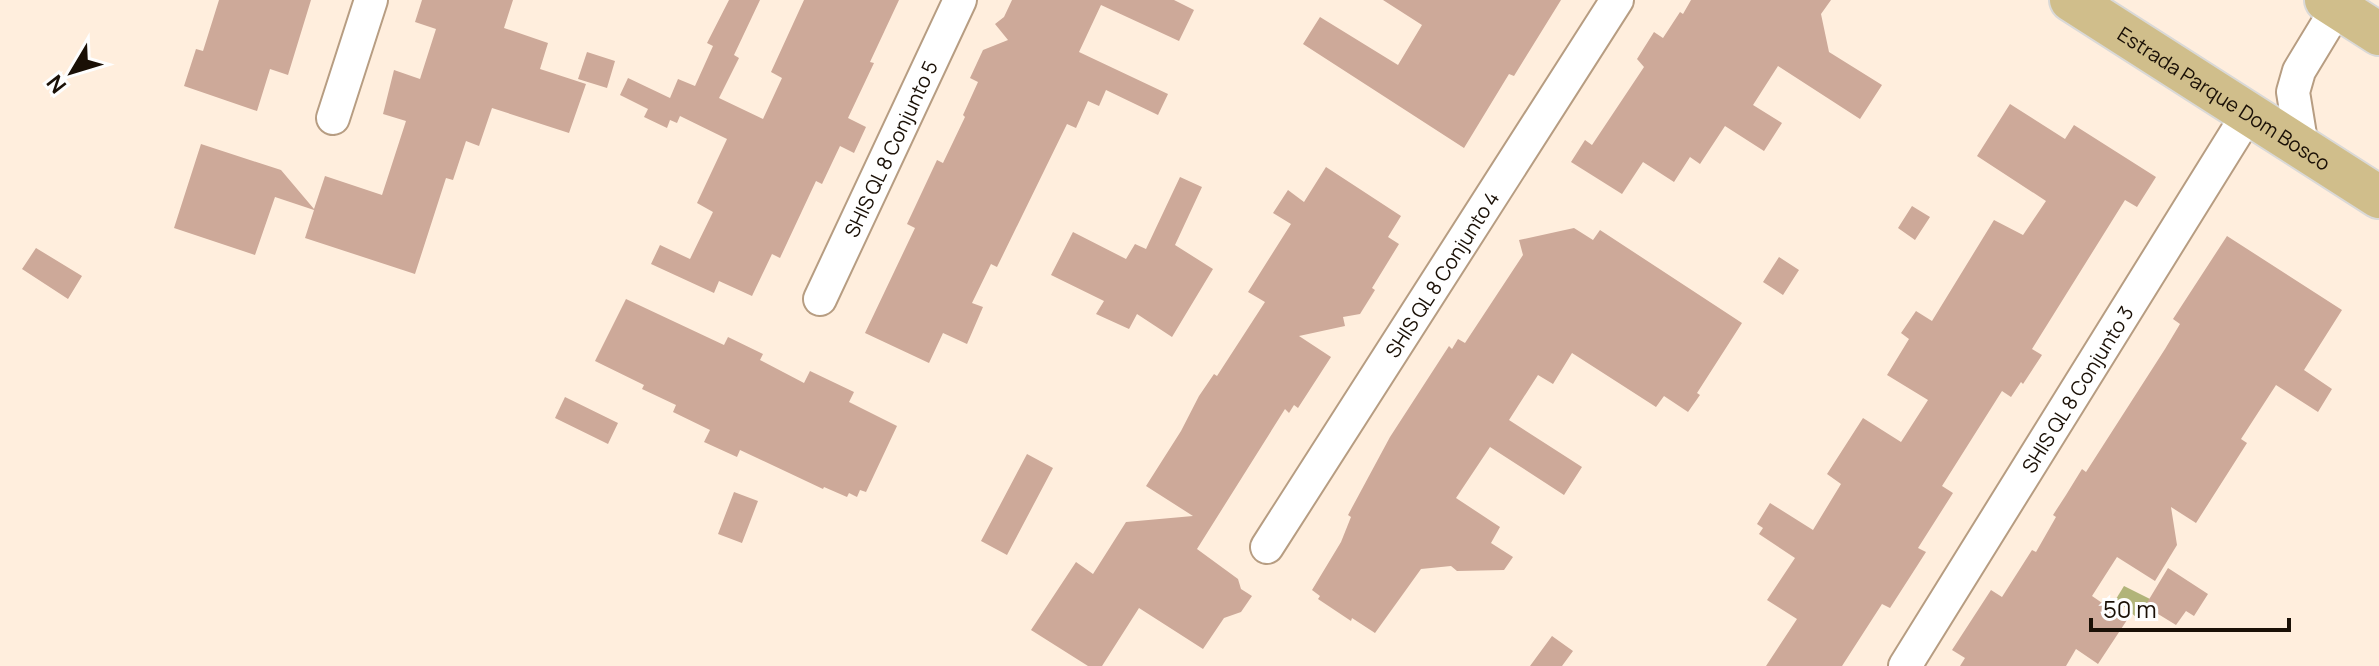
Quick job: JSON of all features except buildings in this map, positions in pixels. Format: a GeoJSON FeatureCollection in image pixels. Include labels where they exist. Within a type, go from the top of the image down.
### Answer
{"type":"FeatureCollection","features":[{"type":"Feature","properties":{"kind":"main road","name":"Estrada Parque Dom Bosco"},"geometry":{"type":"LineString","coordinates":[[2071,0],[2379,197]]}},
{"type":"Feature","properties":{"kind":"street"},"geometry":{"type":"LineString","coordinates":[[333,118],[371,0]]}},
{"type":"Feature","properties":{"kind":"street","name":"SHIS QL 8 Conjunto 5"},"geometry":{"type":"LineString","coordinates":[[820,299],[960,0]]}},
{"type":"Feature","properties":{"kind":"street","name":"SHIS QL 8 Conjunto 4"},"geometry":{"type":"LineString","coordinates":[[1267,547],[1617,0]]}},
{"type":"Feature","properties":{"kind":"street"},"geometry":{"type":"LineString","coordinates":[[2302,147],[2293,92],[2299,71],[2308,52],[2354,11]]}},
{"type":"Feature","properties":{"kind":"street","name":"SHIS QL 8 Conjunto 3"},"geometry":{"type":"LineString","coordinates":[[1905,666],[2248,114]]}},
{"type":"Feature","properties":{"kind":"shaded area"},"geometry":{"type":"Polygon","coordinates":[[[2124,586],[2150,599],[2152,608],[2149,612],[2137,618],[2116,599],[2124,586]]]}}]}
